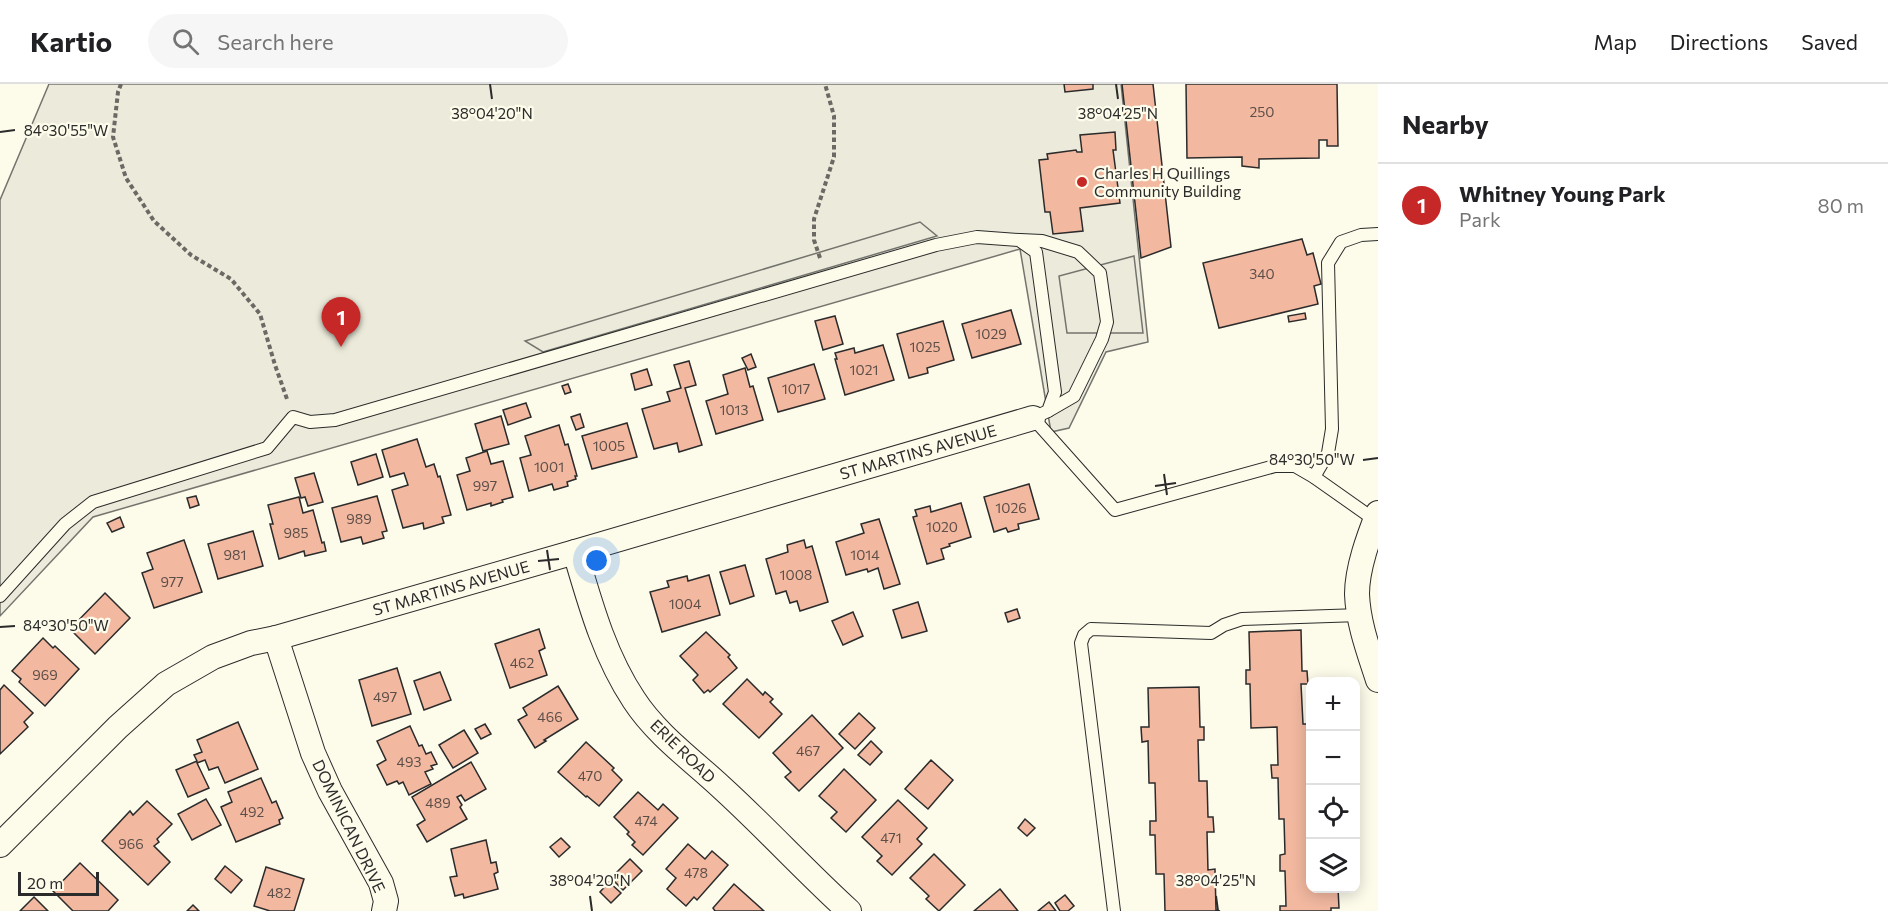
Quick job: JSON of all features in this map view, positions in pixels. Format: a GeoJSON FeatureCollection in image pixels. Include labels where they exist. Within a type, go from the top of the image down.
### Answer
{"type":"FeatureCollection","features":[{"type":"Feature","properties":{"kind":"street","name":"ST MARTINS AVENUE"},"geometry":{"type":"LineString","coordinates":[[0,845],[118,727],[166,684],[213,657],[251,643],[276,638],[575,552],[1040,415]]}},
{"type":"Feature","properties":{"kind":"street"},"geometry":{"type":"LineString","coordinates":[[1377,517],[1364,554],[1357,593],[1362,630],[1378,680]]}},
{"type":"Feature","properties":{"kind":"street","name":"ERIE ROAD"},"geometry":{"type":"LineString","coordinates":[[575,552],[611,662],[634,702],[673,746],[721,787],[849,911]]}},
{"type":"Feature","properties":{"kind":"street","name":"DOMINICAN DRIVE"},"geometry":{"type":"LineString","coordinates":[[276,638],[313,753],[330,791],[381,883],[386,902],[384,911]]}},
{"type":"Feature","properties":{"kind":"lane"},"geometry":{"type":"LineString","coordinates":[[1314,477],[1328,453],[1332,429],[1328,263],[1341,242],[1361,235],[1378,234]]}},
{"type":"Feature","properties":{"kind":"lane"},"geometry":{"type":"LineString","coordinates":[[0,596],[65,524],[93,501],[267,448],[293,417],[310,422],[335,420],[936,245],[977,237],[1042,241],[1078,252],[1100,273],[1107,322],[1102,339],[1074,396],[1040,415]]}},
{"type":"Feature","properties":{"kind":"lane"},"geometry":{"type":"LineString","coordinates":[[1019,240],[1036,252],[1055,392],[1040,415]]}},
{"type":"Feature","properties":{"kind":"lane"},"geometry":{"type":"LineString","coordinates":[[1040,415],[1116,510],[1275,466],[1294,466],[1377,517]]}},
{"type":"Feature","properties":{"kind":"lane"},"geometry":{"type":"LineString","coordinates":[[1114,911],[1081,643],[1084,635],[1091,629],[1211,633],[1224,625],[1242,619],[1360,615]]}},
{"type":"Feature","properties":{"kind":"path"},"geometry":{"type":"LineString","coordinates":[[121,84],[113,137],[126,178],[154,220],[191,255],[231,279],[260,314],[293,417]]}},
{"type":"Feature","properties":{"kind":"path"},"geometry":{"type":"LineString","coordinates":[[825,84],[834,116],[834,157],[814,219],[814,240],[826,277]]}},
{"type":"Feature","properties":{"kind":"shaded area"},"geometry":{"type":"Polygon","coordinates":[[[49,84],[1121,84],[1148,342],[1106,352],[1069,428],[1051,432],[1020,249],[93,517],[0,616],[0,200],[49,84]]]}},
{"type":"Feature","properties":{"kind":"shaded area"},"geometry":{"type":"Polygon","coordinates":[[[920,222],[937,236],[543,352],[525,341],[920,222]]]}},
{"type":"Feature","properties":{"kind":"shaded area"},"geometry":{"type":"Polygon","coordinates":[[[1134,256],[1143,333],[1067,333],[1059,276],[1134,256]]]}},
{"type":"Feature","properties":{"kind":"building"},"geometry":{"type":"Polygon","coordinates":[[[1064,84],[1093,84],[1093,89],[1065,92],[1064,84]]]}},
{"type":"Feature","properties":{"kind":"building"},"geometry":{"type":"Polygon","coordinates":[[[1122,84],[1153,84],[1171,247],[1141,258],[1122,84]]]}},
{"type":"Feature","properties":{"kind":"building"},"geometry":{"type":"Polygon","coordinates":[[[1186,84],[1337,84],[1338,146],[1327,146],[1327,140],[1319,140],[1319,158],[1259,159],[1259,168],[1242,166],[1242,157],[1187,158],[1186,84]]]}},
{"type":"Feature","properties":{"kind":"building"},"geometry":{"type":"Polygon","coordinates":[[[1115,132],[1116,150],[1113,150],[1120,203],[1080,208],[1083,231],[1053,234],[1050,212],[1045,212],[1039,160],[1048,159],[1047,154],[1076,150],[1082,152],[1080,135],[1115,132]]]}},
{"type":"Feature","properties":{"kind":"building"},"geometry":{"type":"Polygon","coordinates":[[[1302,239],[1307,255],[1313,253],[1321,284],[1314,286],[1318,304],[1219,328],[1203,263],[1302,239]]]}},
{"type":"Feature","properties":{"kind":"building"},"geometry":{"type":"Polygon","coordinates":[[[1011,310],[1021,344],[972,358],[962,324],[1011,310]]]}},
{"type":"Feature","properties":{"kind":"building"},"geometry":{"type":"Polygon","coordinates":[[[1305,313],[1306,319],[1289,322],[1288,316],[1305,313]]]}},
{"type":"Feature","properties":{"kind":"building"},"geometry":{"type":"Polygon","coordinates":[[[835,316],[843,344],[823,350],[815,321],[835,316]]]}},
{"type":"Feature","properties":{"kind":"building"},"geometry":{"type":"Polygon","coordinates":[[[943,321],[954,360],[927,368],[928,373],[909,378],[897,334],[943,321]]]}},
{"type":"Feature","properties":{"kind":"building"},"geometry":{"type":"Polygon","coordinates":[[[883,345],[894,380],[845,395],[835,353],[854,348],[855,353],[883,345]]]}},
{"type":"Feature","properties":{"kind":"building"},"geometry":{"type":"Polygon","coordinates":[[[751,354],[756,367],[748,370],[742,358],[751,354]]]}},
{"type":"Feature","properties":{"kind":"building"},"geometry":{"type":"Polygon","coordinates":[[[689,361],[696,385],[685,388],[702,445],[679,452],[677,443],[654,449],[642,409],[670,401],[667,392],[681,388],[674,365],[689,361]]]}},
{"type":"Feature","properties":{"kind":"building"},"geometry":{"type":"Polygon","coordinates":[[[814,364],[825,399],[778,412],[768,378],[814,364]]]}},
{"type":"Feature","properties":{"kind":"building"},"geometry":{"type":"Polygon","coordinates":[[[745,368],[763,420],[716,434],[706,401],[728,394],[723,375],[745,368]]]}},
{"type":"Feature","properties":{"kind":"building"},"geometry":{"type":"Polygon","coordinates":[[[647,369],[652,385],[635,390],[631,374],[647,369]]]}},
{"type":"Feature","properties":{"kind":"building"},"geometry":{"type":"Polygon","coordinates":[[[568,384],[571,392],[565,394],[562,386],[568,384]]]}},
{"type":"Feature","properties":{"kind":"building"},"geometry":{"type":"Polygon","coordinates":[[[526,403],[531,417],[508,425],[503,410],[526,403]]]}},
{"type":"Feature","properties":{"kind":"building"},"geometry":{"type":"Polygon","coordinates":[[[580,414],[584,427],[576,430],[571,417],[580,414]]]}},
{"type":"Feature","properties":{"kind":"building"},"geometry":{"type":"Polygon","coordinates":[[[501,416],[509,444],[483,451],[475,424],[501,416]]]}},
{"type":"Feature","properties":{"kind":"building"},"geometry":{"type":"Polygon","coordinates":[[[627,423],[637,457],[592,469],[582,436],[627,423]]]}},
{"type":"Feature","properties":{"kind":"building"},"geometry":{"type":"Polygon","coordinates":[[[559,425],[565,445],[568,444],[576,479],[567,482],[568,486],[554,490],[552,484],[529,491],[520,458],[531,455],[525,436],[559,425]]]}},
{"type":"Feature","properties":{"kind":"building"},"geometry":{"type":"Polygon","coordinates":[[[417,439],[426,467],[434,464],[438,477],[440,476],[451,515],[442,517],[444,523],[424,529],[423,523],[403,528],[392,490],[408,485],[404,473],[390,477],[382,450],[417,439]]]}},
{"type":"Feature","properties":{"kind":"building"},"geometry":{"type":"Polygon","coordinates":[[[487,451],[491,464],[503,461],[513,497],[491,506],[491,503],[467,510],[457,475],[470,471],[466,458],[487,451]]]}},
{"type":"Feature","properties":{"kind":"building"},"geometry":{"type":"Polygon","coordinates":[[[376,454],[383,477],[358,485],[351,462],[376,454]]]}},
{"type":"Feature","properties":{"kind":"building"},"geometry":{"type":"Polygon","coordinates":[[[314,473],[323,502],[308,506],[305,497],[301,498],[295,478],[314,473]]]}},
{"type":"Feature","properties":{"kind":"building"},"geometry":{"type":"Polygon","coordinates":[[[1029,484],[1039,519],[1018,524],[1019,529],[1008,532],[1006,528],[994,532],[984,497],[1029,484]]]}},
{"type":"Feature","properties":{"kind":"building"},"geometry":{"type":"Polygon","coordinates":[[[196,496],[199,505],[190,508],[187,498],[196,496]]]}},
{"type":"Feature","properties":{"kind":"building"},"geometry":{"type":"Polygon","coordinates":[[[377,496],[387,531],[382,532],[384,538],[363,544],[361,537],[341,542],[332,508],[377,496]]]}},
{"type":"Feature","properties":{"kind":"building"},"geometry":{"type":"Polygon","coordinates":[[[299,497],[303,513],[313,510],[326,551],[305,556],[304,551],[279,559],[270,524],[273,524],[268,505],[299,497]]]}},
{"type":"Feature","properties":{"kind":"building"},"geometry":{"type":"Polygon","coordinates":[[[961,503],[971,537],[949,544],[950,546],[941,549],[944,559],[927,564],[913,517],[917,516],[915,510],[930,506],[931,512],[961,503]]]}},
{"type":"Feature","properties":{"kind":"building"},"geometry":{"type":"Polygon","coordinates":[[[120,517],[124,527],[112,532],[107,523],[120,517]]]}},
{"type":"Feature","properties":{"kind":"building"},"geometry":{"type":"Polygon","coordinates":[[[879,519],[900,584],[884,589],[878,568],[846,575],[836,542],[864,533],[861,524],[879,519]]]}},
{"type":"Feature","properties":{"kind":"building"},"geometry":{"type":"Polygon","coordinates":[[[253,531],[263,566],[218,579],[208,544],[253,531]]]}},
{"type":"Feature","properties":{"kind":"building"},"geometry":{"type":"Polygon","coordinates":[[[184,540],[202,592],[154,608],[142,573],[153,569],[147,553],[184,540]]]}},
{"type":"Feature","properties":{"kind":"building"},"geometry":{"type":"Polygon","coordinates":[[[804,540],[806,548],[812,546],[828,602],[800,611],[797,601],[790,603],[786,591],[776,594],[766,559],[788,552],[787,545],[804,540]]]}},
{"type":"Feature","properties":{"kind":"building"},"geometry":{"type":"Polygon","coordinates":[[[745,565],[754,596],[730,604],[720,572],[745,565]]]}},
{"type":"Feature","properties":{"kind":"building"},"geometry":{"type":"Polygon","coordinates":[[[709,575],[720,615],[662,632],[650,592],[669,587],[667,581],[687,576],[688,581],[709,575]]]}},
{"type":"Feature","properties":{"kind":"building"},"geometry":{"type":"Polygon","coordinates":[[[105,593],[130,618],[95,654],[70,629],[105,593]]]}},
{"type":"Feature","properties":{"kind":"building"},"geometry":{"type":"Polygon","coordinates":[[[918,602],[927,631],[902,638],[893,610],[918,602]]]}},
{"type":"Feature","properties":{"kind":"building"},"geometry":{"type":"Polygon","coordinates":[[[1017,609],[1020,618],[1008,622],[1005,613],[1017,609]]]}},
{"type":"Feature","properties":{"kind":"building"},"geometry":{"type":"Polygon","coordinates":[[[853,612],[863,636],[843,645],[832,621],[853,612]]]}},
{"type":"Feature","properties":{"kind":"building"},"geometry":{"type":"Polygon","coordinates":[[[539,629],[545,648],[539,651],[547,675],[510,688],[495,644],[539,629]]]}},
{"type":"Feature","properties":{"kind":"building"},"geometry":{"type":"Polygon","coordinates":[[[1301,630],[1302,671],[1307,671],[1307,677],[1306,684],[1301,684],[1303,724],[1306,724],[1306,893],[1338,893],[1339,908],[1331,908],[1331,911],[1280,911],[1280,906],[1286,906],[1285,871],[1280,871],[1280,855],[1285,854],[1284,819],[1279,819],[1278,778],[1272,778],[1271,765],[1278,765],[1277,727],[1251,728],[1250,684],[1246,684],[1246,670],[1250,670],[1249,632],[1301,630]]]}},
{"type":"Feature","properties":{"kind":"building"},"geometry":{"type":"Polygon","coordinates":[[[706,632],[730,655],[728,657],[737,668],[710,692],[708,690],[704,693],[693,680],[698,675],[680,656],[706,632]]]}},
{"type":"Feature","properties":{"kind":"building"},"geometry":{"type":"Polygon","coordinates":[[[43,638],[79,669],[45,706],[19,682],[21,679],[12,671],[43,638]]]}},
{"type":"Feature","properties":{"kind":"building"},"geometry":{"type":"Polygon","coordinates":[[[397,668],[411,714],[372,726],[359,680],[397,668]]]}},
{"type":"Feature","properties":{"kind":"building"},"geometry":{"type":"Polygon","coordinates":[[[440,672],[451,700],[424,710],[414,681],[440,672]]]}},
{"type":"Feature","properties":{"kind":"building"},"geometry":{"type":"Polygon","coordinates":[[[747,679],[763,695],[765,692],[773,699],[770,702],[782,714],[759,738],[723,704],[747,679]]]}},
{"type":"Feature","properties":{"kind":"building"},"geometry":{"type":"Polygon","coordinates":[[[4,685],[33,713],[24,722],[28,727],[0,754],[0,690],[4,685]]]}},
{"type":"Feature","properties":{"kind":"building"},"geometry":{"type":"Polygon","coordinates":[[[558,686],[578,719],[535,748],[518,720],[527,715],[523,708],[558,686]]]}},
{"type":"Feature","properties":{"kind":"building"},"geometry":{"type":"Polygon","coordinates":[[[1199,687],[1200,727],[1204,727],[1204,740],[1198,740],[1199,781],[1207,781],[1208,817],[1213,817],[1214,832],[1207,832],[1208,870],[1215,869],[1216,910],[1220,911],[1165,911],[1164,874],[1156,874],[1155,835],[1150,835],[1150,821],[1156,821],[1155,783],[1149,783],[1148,741],[1142,742],[1141,727],[1149,727],[1148,688],[1199,687]]]}},
{"type":"Feature","properties":{"kind":"building"},"geometry":{"type":"Polygon","coordinates":[[[859,713],[875,728],[855,749],[839,734],[859,713]]]}},
{"type":"Feature","properties":{"kind":"building"},"geometry":{"type":"Polygon","coordinates":[[[812,715],[843,748],[799,791],[785,777],[791,772],[773,753],[812,715]]]}},
{"type":"Feature","properties":{"kind":"building"},"geometry":{"type":"Polygon","coordinates":[[[238,722],[258,769],[225,783],[218,767],[209,770],[205,760],[197,763],[209,788],[188,797],[176,770],[197,761],[194,755],[202,752],[197,740],[238,722]]]}},
{"type":"Feature","properties":{"kind":"building"},"geometry":{"type":"Polygon","coordinates":[[[485,724],[491,734],[481,739],[475,729],[485,724]]]}},
{"type":"Feature","properties":{"kind":"building"},"geometry":{"type":"Polygon","coordinates":[[[410,726],[419,746],[422,745],[426,754],[431,752],[437,764],[431,766],[433,769],[425,772],[431,784],[409,795],[403,782],[399,784],[397,781],[387,785],[377,765],[386,760],[377,741],[410,726]]]}},
{"type":"Feature","properties":{"kind":"building"},"geometry":{"type":"Polygon","coordinates":[[[464,730],[478,753],[453,768],[439,745],[464,730]]]}},
{"type":"Feature","properties":{"kind":"building"},"geometry":{"type":"Polygon","coordinates":[[[871,741],[882,752],[870,765],[858,755],[871,741]]]}},
{"type":"Feature","properties":{"kind":"building"},"geometry":{"type":"Polygon","coordinates":[[[586,742],[614,768],[612,770],[622,780],[599,806],[558,772],[586,742]]]}},
{"type":"Feature","properties":{"kind":"building"},"geometry":{"type":"Polygon","coordinates":[[[931,760],[953,780],[928,809],[905,789],[931,760]]]}},
{"type":"Feature","properties":{"kind":"building"},"geometry":{"type":"Polygon","coordinates":[[[471,762],[486,789],[465,801],[461,795],[457,797],[467,819],[427,842],[417,825],[425,820],[412,797],[471,762]]]}},
{"type":"Feature","properties":{"kind":"building"},"geometry":{"type":"Polygon","coordinates":[[[844,769],[876,800],[846,832],[831,818],[837,812],[819,796],[844,769]]]}},
{"type":"Feature","properties":{"kind":"building"},"geometry":{"type":"Polygon","coordinates":[[[261,778],[272,803],[276,801],[283,818],[279,820],[280,824],[236,842],[221,807],[232,802],[228,792],[261,778]]]}},
{"type":"Feature","properties":{"kind":"building"},"geometry":{"type":"Polygon","coordinates":[[[638,792],[658,810],[663,804],[678,818],[643,855],[632,845],[635,842],[627,834],[629,832],[614,817],[638,792]]]}},
{"type":"Feature","properties":{"kind":"building"},"geometry":{"type":"Polygon","coordinates":[[[206,799],[221,825],[192,840],[178,814],[206,799]]]}},
{"type":"Feature","properties":{"kind":"building"},"geometry":{"type":"Polygon","coordinates":[[[898,800],[927,828],[917,839],[922,844],[892,875],[877,861],[882,856],[862,837],[898,800]]]}},
{"type":"Feature","properties":{"kind":"building"},"geometry":{"type":"Polygon","coordinates":[[[147,801],[172,824],[157,839],[159,842],[154,846],[170,862],[148,885],[102,841],[130,811],[133,815],[147,801]]]}},
{"type":"Feature","properties":{"kind":"building"},"geometry":{"type":"Polygon","coordinates":[[[1025,819],[1035,828],[1027,836],[1018,828],[1025,819]]]}},
{"type":"Feature","properties":{"kind":"building"},"geometry":{"type":"Polygon","coordinates":[[[561,838],[570,847],[559,857],[550,847],[561,838]]]}},
{"type":"Feature","properties":{"kind":"building"},"geometry":{"type":"Polygon","coordinates":[[[486,840],[491,863],[496,862],[498,872],[494,874],[498,889],[464,898],[463,894],[455,896],[450,877],[457,876],[451,849],[486,840]]]}},
{"type":"Feature","properties":{"kind":"building"},"geometry":{"type":"Polygon","coordinates":[[[688,844],[705,859],[712,851],[728,865],[697,900],[694,897],[686,906],[667,889],[676,878],[666,869],[688,844]]]}},
{"type":"Feature","properties":{"kind":"building"},"geometry":{"type":"Polygon","coordinates":[[[934,854],[965,885],[939,911],[926,899],[929,896],[910,878],[934,854]]]}},
{"type":"Feature","properties":{"kind":"building"},"geometry":{"type":"Polygon","coordinates":[[[630,859],[642,871],[623,890],[611,878],[630,859]]]}},
{"type":"Feature","properties":{"kind":"building"},"geometry":{"type":"Polygon","coordinates":[[[80,863],[118,900],[108,911],[73,911],[53,891],[80,863]]]}},
{"type":"Feature","properties":{"kind":"building"},"geometry":{"type":"Polygon","coordinates":[[[225,866],[242,880],[231,893],[215,879],[225,866]]]}},
{"type":"Feature","properties":{"kind":"building"},"geometry":{"type":"Polygon","coordinates":[[[266,867],[304,879],[294,911],[270,911],[254,906],[266,867]]]}},
{"type":"Feature","properties":{"kind":"building"},"geometry":{"type":"Polygon","coordinates":[[[609,882],[621,893],[611,903],[600,892],[609,882]]]}},
{"type":"Feature","properties":{"kind":"building"},"geometry":{"type":"Polygon","coordinates":[[[734,884],[764,911],[715,911],[713,908],[734,884]]]}},
{"type":"Feature","properties":{"kind":"building"},"geometry":{"type":"Polygon","coordinates":[[[1000,889],[1018,911],[974,911],[1000,889]]]}},
{"type":"Feature","properties":{"kind":"building"},"geometry":{"type":"Polygon","coordinates":[[[1065,895],[1074,906],[1068,911],[1060,911],[1055,903],[1065,895]]]}},
{"type":"Feature","properties":{"kind":"building"},"geometry":{"type":"Polygon","coordinates":[[[34,897],[48,911],[20,911],[34,897]]]}},
{"type":"Feature","properties":{"kind":"building"},"geometry":{"type":"Polygon","coordinates":[[[1049,902],[1056,911],[1038,911],[1049,902]]]}},
{"type":"Feature","properties":{"kind":"building"},"geometry":{"type":"Polygon","coordinates":[[[193,905],[199,911],[187,911],[193,905]]]}},
{"type":"Feature","properties":{"kind":"place","name":"Charles H Quillings Community Building"},"geometry":{"type":"Point","coordinates":[1082,182]}},
{"type":"Feature","properties":{"kind":"place","name":"Whitney Young Park"},"geometry":{"type":"Point","coordinates":[341,347]}}]}
